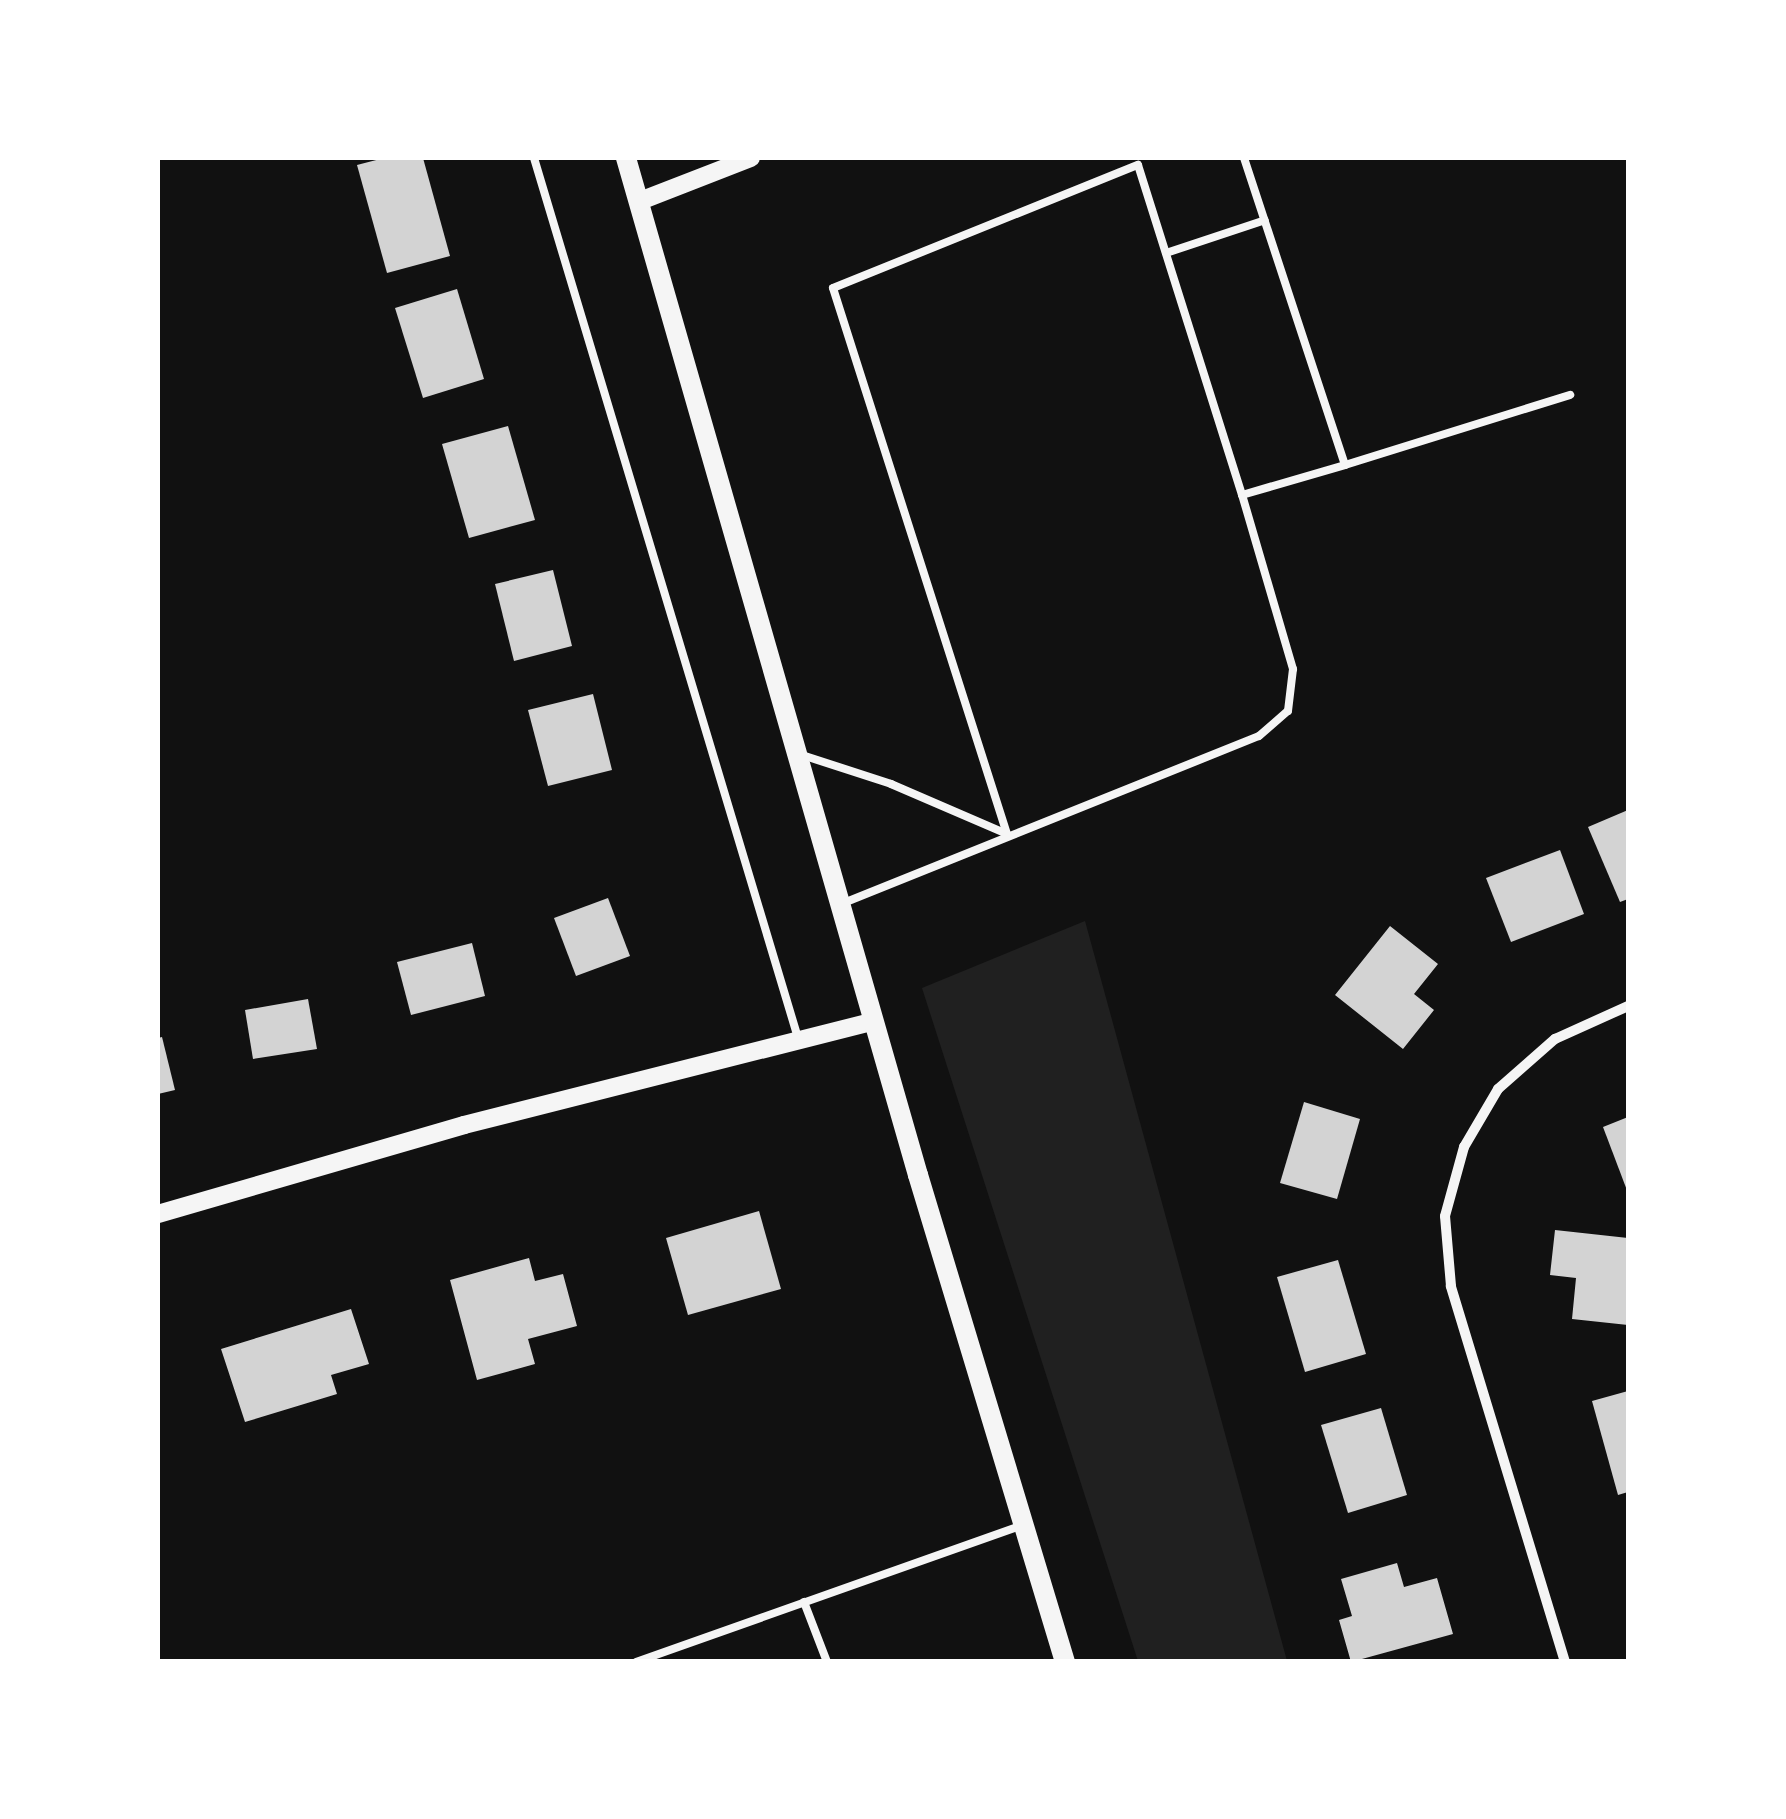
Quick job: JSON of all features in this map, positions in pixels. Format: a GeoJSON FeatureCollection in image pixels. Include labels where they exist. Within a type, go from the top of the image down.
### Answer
{"type":"FeatureCollection","features":[{"type":"Feature","properties":{"kind":"main road"},"geometry":{"type":"LineString","coordinates":[[626,158],[874,1021],[1065,1662]]}},
{"type":"Feature","properties":{"kind":"street"},"geometry":{"type":"LineString","coordinates":[[640,200],[751,158]]}},
{"type":"Feature","properties":{"kind":"street"},"geometry":{"type":"LineString","coordinates":[[1565,1662],[1451,1286],[1445,1216],[1464,1147],[1498,1089],[1555,1040],[1628,1006]]}},
{"type":"Feature","properties":{"kind":"street"},"geometry":{"type":"LineString","coordinates":[[158,1214],[798,1038],[874,1021]]}},
{"type":"Feature","properties":{"kind":"lane"},"geometry":{"type":"LineString","coordinates":[[534,158],[798,1038]]}},
{"type":"Feature","properties":{"kind":"lane"},"geometry":{"type":"LineString","coordinates":[[1244,158],[1345,465]]}},
{"type":"Feature","properties":{"kind":"lane"},"geometry":{"type":"LineString","coordinates":[[840,904],[1260,736],[1288,710],[1294,669],[1138,166],[832,288],[1007,834]]}},
{"type":"Feature","properties":{"kind":"lane"},"geometry":{"type":"LineString","coordinates":[[1166,253],[1264,220]]}},
{"type":"Feature","properties":{"kind":"lane"},"geometry":{"type":"LineString","coordinates":[[1242,495],[1570,396]]}},
{"type":"Feature","properties":{"kind":"lane"},"geometry":{"type":"LineString","coordinates":[[798,754],[891,784],[1007,834]]}},
{"type":"Feature","properties":{"kind":"lane"},"geometry":{"type":"LineString","coordinates":[[636,1662],[1024,1524]]}},
{"type":"Feature","properties":{"kind":"lane"},"geometry":{"type":"LineString","coordinates":[[804,1602],[826,1662]]}},
{"type":"Feature","properties":{"kind":"shaded area"},"geometry":{"type":"Polygon","coordinates":[[[1085,921],[1287,1661],[1138,1661],[922,988],[1085,921]]]}},
{"type":"Feature","properties":{"kind":"building"},"geometry":{"type":"Polygon","coordinates":[[[384,158],[423,158],[450,256],[387,273],[357,165],[384,158]]]}},
{"type":"Feature","properties":{"kind":"building"},"geometry":{"type":"Polygon","coordinates":[[[457,289],[484,379],[423,398],[395,308],[457,289]]]}},
{"type":"Feature","properties":{"kind":"building"},"geometry":{"type":"Polygon","coordinates":[[[508,426],[535,520],[469,538],[442,444],[508,426]]]}},
{"type":"Feature","properties":{"kind":"building"},"geometry":{"type":"Polygon","coordinates":[[[553,570],[572,646],[514,661],[495,584],[553,570]]]}},
{"type":"Feature","properties":{"kind":"building"},"geometry":{"type":"Polygon","coordinates":[[[593,694],[612,770],[548,786],[528,710],[593,694]]]}},
{"type":"Feature","properties":{"kind":"building"},"geometry":{"type":"Polygon","coordinates":[[[1628,810],[1628,899],[1620,902],[1588,827],[1628,810]]]}},
{"type":"Feature","properties":{"kind":"building"},"geometry":{"type":"Polygon","coordinates":[[[1560,850],[1584,914],[1511,942],[1486,878],[1560,850]]]}},
{"type":"Feature","properties":{"kind":"building"},"geometry":{"type":"Polygon","coordinates":[[[608,898],[630,956],[576,976],[554,918],[608,898]]]}},
{"type":"Feature","properties":{"kind":"building"},"geometry":{"type":"Polygon","coordinates":[[[1390,926],[1438,964],[1414,994],[1434,1010],[1403,1049],[1335,995],[1390,926]]]}},
{"type":"Feature","properties":{"kind":"building"},"geometry":{"type":"Polygon","coordinates":[[[472,943],[485,996],[411,1015],[397,962],[472,943]]]}},
{"type":"Feature","properties":{"kind":"building"},"geometry":{"type":"Polygon","coordinates":[[[308,999],[317,1049],[253,1059],[245,1010],[308,999]]]}},
{"type":"Feature","properties":{"kind":"building"},"geometry":{"type":"Polygon","coordinates":[[[162,1037],[175,1090],[158,1094],[158,1038],[162,1037]]]}},
{"type":"Feature","properties":{"kind":"building"},"geometry":{"type":"Polygon","coordinates":[[[1304,1102],[1360,1119],[1337,1199],[1280,1183],[1304,1102]]]}},
{"type":"Feature","properties":{"kind":"building"},"geometry":{"type":"Polygon","coordinates":[[[1628,1117],[1628,1193],[1603,1127],[1628,1117]]]}},
{"type":"Feature","properties":{"kind":"building"},"geometry":{"type":"Polygon","coordinates":[[[759,1211],[781,1289],[688,1315],[666,1238],[759,1211]]]}},
{"type":"Feature","properties":{"kind":"building"},"geometry":{"type":"Polygon","coordinates":[[[1555,1230],[1628,1238],[1628,1325],[1572,1319],[1576,1278],[1550,1275],[1555,1230]]]}},
{"type":"Feature","properties":{"kind":"building"},"geometry":{"type":"Polygon","coordinates":[[[529,1258],[535,1281],[563,1274],[577,1326],[528,1339],[535,1364],[477,1380],[450,1280],[529,1258]]]}},
{"type":"Feature","properties":{"kind":"building"},"geometry":{"type":"Polygon","coordinates":[[[1338,1260],[1366,1354],[1305,1372],[1277,1277],[1338,1260]]]}},
{"type":"Feature","properties":{"kind":"building"},"geometry":{"type":"Polygon","coordinates":[[[351,1309],[369,1364],[331,1375],[337,1394],[245,1422],[221,1349],[351,1309]]]}},
{"type":"Feature","properties":{"kind":"building"},"geometry":{"type":"Polygon","coordinates":[[[1628,1391],[1628,1492],[1618,1495],[1592,1401],[1628,1391]]]}},
{"type":"Feature","properties":{"kind":"building"},"geometry":{"type":"Polygon","coordinates":[[[1381,1408],[1407,1495],[1348,1513],[1321,1425],[1381,1408]]]}},
{"type":"Feature","properties":{"kind":"building"},"geometry":{"type":"Polygon","coordinates":[[[1397,1563],[1404,1587],[1437,1578],[1453,1634],[1351,1662],[1339,1620],[1352,1616],[1341,1579],[1397,1563]]]}}]}
